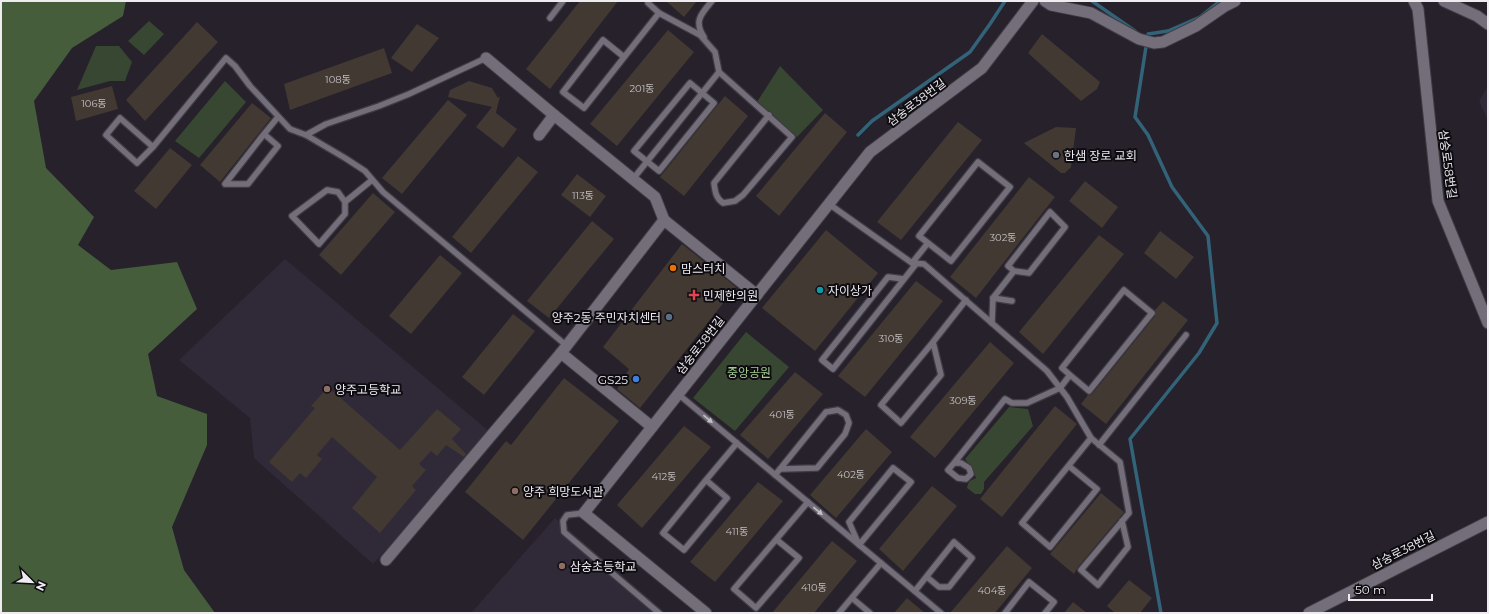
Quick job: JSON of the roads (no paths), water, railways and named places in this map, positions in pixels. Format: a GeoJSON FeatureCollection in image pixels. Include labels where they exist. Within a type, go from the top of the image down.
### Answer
{"type":"FeatureCollection","features":[{"type":"Feature","properties":{"kind":"street","name":"삼숭로38번길"},"geometry":{"type":"LineString","coordinates":[[584,513],[870,152],[982,68],[1034,1]]}},
{"type":"Feature","properties":{"kind":"street"},"geometry":{"type":"LineString","coordinates":[[1045,1],[1051,5],[1091,13],[1146,41],[1163,42],[1196,26],[1235,1]]}},
{"type":"Feature","properties":{"kind":"street","name":"삼숭로58번길"},"geometry":{"type":"LineString","coordinates":[[1414,1],[1418,9],[1438,201],[1488,323]]}},
{"type":"Feature","properties":{"kind":"street"},"geometry":{"type":"LineString","coordinates":[[1444,1],[1477,16],[1488,24]]}},
{"type":"Feature","properties":{"kind":"street"},"geometry":{"type":"LineString","coordinates":[[486,58],[655,197],[664,220],[757,295]]}},
{"type":"Feature","properties":{"kind":"street"},"geometry":{"type":"LineString","coordinates":[[539,135],[554,115]]}},
{"type":"Feature","properties":{"kind":"street"},"geometry":{"type":"LineString","coordinates":[[386,560],[564,349],[664,220]]}},
{"type":"Feature","properties":{"kind":"street"},"geometry":{"type":"LineString","coordinates":[[564,349],[652,427]]}},
{"type":"Feature","properties":{"kind":"street"},"geometry":{"type":"LineString","coordinates":[[584,513],[706,613]]}},
{"type":"Feature","properties":{"kind":"street","name":"삼숭로38번길"},"geometry":{"type":"LineString","coordinates":[[1309,613],[1488,522]]}},
{"type":"Feature","properties":{"kind":"lane"},"geometry":{"type":"LineString","coordinates":[[550,18],[563,1]]}},
{"type":"Feature","properties":{"kind":"lane"},"geometry":{"type":"LineString","coordinates":[[712,1],[700,16],[699,25],[701,32],[715,52],[718,72],[768,115],[792,137],[743,195],[734,201],[723,203],[717,196],[714,183],[768,115]]}},
{"type":"Feature","properties":{"kind":"lane"},"geometry":{"type":"LineString","coordinates":[[647,2],[659,12],[700,35],[709,43]]}},
{"type":"Feature","properties":{"kind":"lane"},"geometry":{"type":"LineString","coordinates":[[624,57],[603,40],[563,92],[584,108],[624,57],[659,12]]}},
{"type":"Feature","properties":{"kind":"lane"},"geometry":{"type":"LineString","coordinates":[[153,147],[120,118],[106,135],[137,163],[153,147],[226,58],[235,66],[250,86],[290,129],[306,135],[365,171],[383,192],[458,255],[564,349]]}},
{"type":"Feature","properties":{"kind":"lane"},"geometry":{"type":"LineString","coordinates":[[306,135],[326,124],[409,94],[486,58]]}},
{"type":"Feature","properties":{"kind":"lane"},"geometry":{"type":"LineString","coordinates":[[633,179],[718,72]]}},
{"type":"Feature","properties":{"kind":"lane"},"geometry":{"type":"LineString","coordinates":[[690,83],[702,93],[714,103],[659,171],[634,151],[690,83]]}},
{"type":"Feature","properties":{"kind":"lane"},"geometry":{"type":"LineString","coordinates":[[264,134],[278,146],[248,184],[225,184],[264,134],[278,117]]}},
{"type":"Feature","properties":{"kind":"lane"},"geometry":{"type":"LineString","coordinates":[[978,162],[1010,187],[951,261],[928,243],[919,236],[978,162]]}},
{"type":"Feature","properties":{"kind":"lane"},"geometry":{"type":"LineString","coordinates":[[345,202],[372,180]]}},
{"type":"Feature","properties":{"kind":"lane"},"geometry":{"type":"LineString","coordinates":[[326,190],[338,192],[345,202],[345,214],[319,244],[292,216],[326,190]]}},
{"type":"Feature","properties":{"kind":"lane"},"geometry":{"type":"LineString","coordinates":[[829,204],[914,263],[924,264],[992,323],[1047,372],[1067,397],[1091,438],[1120,462],[1129,513],[1122,521],[1081,570],[1098,585],[1128,547],[1122,521]]}},
{"type":"Feature","properties":{"kind":"lane"},"geometry":{"type":"LineString","coordinates":[[1050,212],[1065,227],[1029,273],[1014,272],[1008,266],[1050,212]]}},
{"type":"Feature","properties":{"kind":"lane"},"geometry":{"type":"LineString","coordinates":[[904,279],[888,277],[822,360],[833,369],[904,279],[928,243]]}},
{"type":"Feature","properties":{"kind":"lane"},"geometry":{"type":"LineString","coordinates":[[992,323],[993,298],[1014,272]]}},
{"type":"Feature","properties":{"kind":"lane"},"geometry":{"type":"LineString","coordinates":[[1124,290],[1152,313],[1089,390],[1070,375],[1062,368],[1124,290]]}},
{"type":"Feature","properties":{"kind":"lane"},"geometry":{"type":"LineString","coordinates":[[993,298],[1012,301]]}},
{"type":"Feature","properties":{"kind":"lane"},"geometry":{"type":"LineString","coordinates":[[933,342],[941,375],[901,423],[880,405],[966,300]]}},
{"type":"Feature","properties":{"kind":"lane"},"geometry":{"type":"LineString","coordinates":[[1100,445],[1186,335]]}},
{"type":"Feature","properties":{"kind":"lane"},"geometry":{"type":"LineString","coordinates":[[954,463],[1005,399],[1012,404],[1027,403],[1060,388],[1070,375]]}},
{"type":"Feature","properties":{"kind":"lane"},"geometry":{"type":"LineString","coordinates":[[678,394],[941,613]]}},
{"type":"Feature","properties":{"kind":"lane"},"geometry":{"type":"LineString","coordinates":[[775,475],[826,412],[838,410],[846,416],[849,423],[845,434],[817,468],[780,469]]}},
{"type":"Feature","properties":{"kind":"lane"},"geometry":{"type":"LineString","coordinates":[[1069,466],[1097,489],[1050,547],[1022,523],[1091,438]]}},
{"type":"Feature","properties":{"kind":"lane"},"geometry":{"type":"LineString","coordinates":[[706,480],[727,498],[684,550],[663,533],[706,480],[737,443]]}},
{"type":"Feature","properties":{"kind":"lane"},"geometry":{"type":"LineString","coordinates":[[894,468],[911,482],[859,545],[849,522],[894,468]]}},
{"type":"Feature","properties":{"kind":"lane"},"geometry":{"type":"LineString","coordinates":[[777,540],[799,558],[756,608],[734,589],[808,502]]}},
{"type":"Feature","properties":{"kind":"lane"},"geometry":{"type":"LineString","coordinates":[[584,513],[567,515],[563,521],[564,532],[659,613]]}},
{"type":"Feature","properties":{"kind":"lane"},"geometry":{"type":"LineString","coordinates":[[915,592],[926,576],[954,542],[972,558],[949,587],[939,587],[926,576]]}},
{"type":"Feature","properties":{"kind":"lane"},"geometry":{"type":"LineString","coordinates":[[839,613],[881,563]]}},
{"type":"Feature","properties":{"kind":"lane"},"geometry":{"type":"LineString","coordinates":[[1005,613],[1029,582],[1054,602],[1045,613]]}},
{"type":"Feature","properties":{"kind":"lane"},"geometry":{"type":"LineString","coordinates":[[852,598],[870,613]]}},
{"type":"Feature","properties":{"kind":"waterway"},"geometry":{"type":"LineString","coordinates":[[858,135],[872,121],[970,52],[1005,1]]}},
{"type":"Feature","properties":{"kind":"waterway"},"geometry":{"type":"LineString","coordinates":[[1092,1],[1135,31]]}},
{"type":"Feature","properties":{"kind":"waterway"},"geometry":{"type":"LineString","coordinates":[[1161,613],[1130,439],[1199,353],[1217,323],[1208,236],[1172,187],[1148,135],[1135,117],[1148,34],[1168,31],[1200,17],[1220,1]]}},
{"type":"Feature","properties":{"kind":"place","name":"한샘 장로 교회"},"geometry":{"type":"Point","coordinates":[1056,155]}},
{"type":"Feature","properties":{"kind":"place","name":"맘스터치"},"geometry":{"type":"Point","coordinates":[673,268]}},
{"type":"Feature","properties":{"kind":"place","name":"자이상가"},"geometry":{"type":"Point","coordinates":[820,290]}},
{"type":"Feature","properties":{"kind":"place","name":"민제한의원"},"geometry":{"type":"Point","coordinates":[694,295]}},
{"type":"Feature","properties":{"kind":"place","name":"양주2동 주민자치센터"},"geometry":{"type":"Point","coordinates":[669,317]}},
{"type":"Feature","properties":{"kind":"place","name":"GS25"},"geometry":{"type":"Point","coordinates":[636,379]}},
{"type":"Feature","properties":{"kind":"place","name":"양주고등학교"},"geometry":{"type":"Point","coordinates":[327,389]}},
{"type":"Feature","properties":{"kind":"place","name":"양주 희망도서관"},"geometry":{"type":"Point","coordinates":[515,491]}},
{"type":"Feature","properties":{"kind":"place","name":"삼숭초등학교"},"geometry":{"type":"Point","coordinates":[562,566]}},
{"type":"Feature","properties":{"kind":"park label","name":"중앙공원"},"geometry":{"type":"Point","coordinates":[749,372]}}]}
